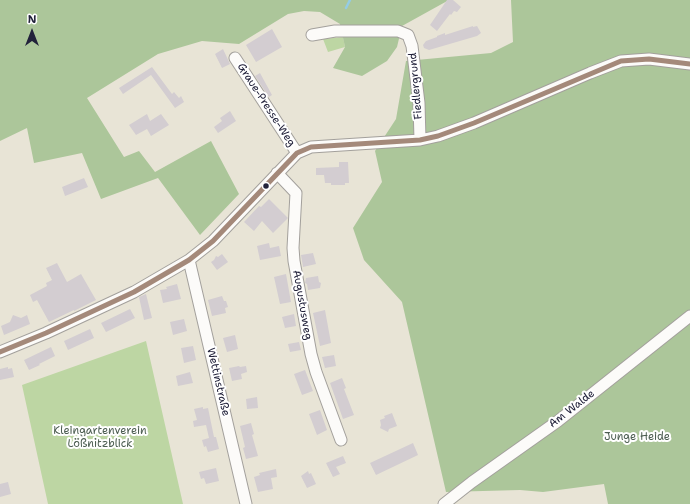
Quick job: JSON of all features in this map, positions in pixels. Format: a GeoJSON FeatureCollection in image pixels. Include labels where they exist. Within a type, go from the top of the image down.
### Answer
{"type":"FeatureCollection","features":[{"type":"Feature","properties":{"kind":"street","name":"Fiedlergrund"},"geometry":{"type":"LineString","coordinates":[[312,35],[335,31],[398,31],[408,35],[412,46],[419,103],[420,140]]}},
{"type":"Feature","properties":{"kind":"street","name":"Graue-Presse-Weg"},"geometry":{"type":"LineString","coordinates":[[234,58],[297,153]]}},
{"type":"Feature","properties":{"kind":"street"},"geometry":{"type":"LineString","coordinates":[[0,352],[46,333],[134,292],[189,260],[213,241],[297,153],[311,147],[420,140],[438,136],[474,123],[621,61],[648,59],[690,64]]}},
{"type":"Feature","properties":{"kind":"street","name":"Augustusweg"},"geometry":{"type":"LineString","coordinates":[[277,173],[296,193],[293,248],[311,354],[316,372],[341,440]]}},
{"type":"Feature","properties":{"kind":"street","name":"Wettinstraße"},"geometry":{"type":"LineString","coordinates":[[189,260],[246,504]]}},
{"type":"Feature","properties":{"kind":"street","name":"Am Walde"},"geometry":{"type":"LineString","coordinates":[[448,501],[558,420],[690,316]]}},
{"type":"Feature","properties":{"kind":"green space"},"geometry":{"type":"Polygon","coordinates":[[[0,0],[449,0],[402,26],[397,47],[387,61],[362,76],[333,68],[345,47],[340,24],[320,12],[304,11],[288,14],[239,44],[202,41],[158,54],[87,98],[124,157],[139,151],[155,172],[211,141],[239,194],[200,235],[158,178],[101,199],[82,153],[34,163],[27,128],[0,141],[0,0]]]}},
{"type":"Feature","properties":{"kind":"green space","name":"Junge Heide"},"geometry":{"type":"Polygon","coordinates":[[[511,0],[690,0],[690,504],[608,504],[604,484],[543,492],[520,490],[446,492],[402,302],[364,260],[353,228],[382,182],[375,151],[396,119],[406,61],[491,53],[513,42],[511,0]]]}},
{"type":"Feature","properties":{"kind":"green space"},"geometry":{"type":"Polygon","coordinates":[[[343,37],[345,47],[328,52],[323,39],[343,37]]]}},
{"type":"Feature","properties":{"kind":"green space","name":"Kleingartenverein Lößnitzblick"},"geometry":{"type":"Polygon","coordinates":[[[146,341],[183,504],[48,504],[22,385],[146,341]]]}},
{"type":"Feature","properties":{"kind":"building"},"geometry":{"type":"Polygon","coordinates":[[[447,0],[453,0],[461,7],[457,12],[454,11],[451,15],[450,14],[437,31],[430,25],[447,0]]]}},
{"type":"Feature","properties":{"kind":"building"},"geometry":{"type":"Polygon","coordinates":[[[477,26],[481,33],[477,36],[429,50],[424,48],[423,45],[426,41],[437,36],[477,26]]]}},
{"type":"Feature","properties":{"kind":"building"},"geometry":{"type":"Polygon","coordinates":[[[272,29],[282,47],[256,62],[246,45],[272,29]]]}},
{"type":"Feature","properties":{"kind":"building"},"geometry":{"type":"Polygon","coordinates":[[[223,49],[230,64],[222,68],[215,54],[223,49]]]}},
{"type":"Feature","properties":{"kind":"building"},"geometry":{"type":"Polygon","coordinates":[[[152,67],[172,94],[174,92],[179,98],[181,96],[184,102],[175,108],[151,75],[123,94],[119,88],[152,67]]]}},
{"type":"Feature","properties":{"kind":"building"},"geometry":{"type":"Polygon","coordinates":[[[260,73],[272,95],[269,97],[255,76],[260,73]]]}},
{"type":"Feature","properties":{"kind":"building"},"geometry":{"type":"Polygon","coordinates":[[[230,111],[236,121],[218,133],[214,127],[222,121],[220,118],[230,111]]]}},
{"type":"Feature","properties":{"kind":"building"},"geometry":{"type":"Polygon","coordinates":[[[147,114],[150,121],[161,114],[169,125],[151,136],[147,129],[136,135],[129,125],[147,114]]]}},
{"type":"Feature","properties":{"kind":"building"},"geometry":{"type":"Polygon","coordinates":[[[339,162],[348,162],[349,183],[345,183],[345,185],[331,185],[331,183],[325,183],[324,175],[316,175],[316,168],[339,167],[339,162]]]}},
{"type":"Feature","properties":{"kind":"building"},"geometry":{"type":"Polygon","coordinates":[[[84,178],[88,187],[65,196],[62,187],[84,178]]]}},
{"type":"Feature","properties":{"kind":"building"},"geometry":{"type":"Polygon","coordinates":[[[269,199],[288,218],[273,233],[262,221],[254,231],[244,222],[259,206],[261,207],[269,199]]]}},
{"type":"Feature","properties":{"kind":"building"},"geometry":{"type":"Polygon","coordinates":[[[269,243],[270,248],[279,246],[281,256],[260,260],[257,246],[269,243]]]}},
{"type":"Feature","properties":{"kind":"building"},"geometry":{"type":"Polygon","coordinates":[[[313,253],[316,264],[303,267],[301,255],[313,253]]]}},
{"type":"Feature","properties":{"kind":"building"},"geometry":{"type":"Polygon","coordinates":[[[222,254],[228,262],[217,270],[211,262],[216,256],[218,257],[222,254]]]}},
{"type":"Feature","properties":{"kind":"building"},"geometry":{"type":"Polygon","coordinates":[[[57,263],[67,282],[81,274],[96,300],[49,322],[37,300],[33,302],[30,295],[47,286],[46,283],[52,280],[46,268],[57,263]]]}},
{"type":"Feature","properties":{"kind":"building"},"geometry":{"type":"Polygon","coordinates":[[[286,274],[291,302],[280,304],[274,277],[286,274]]]}},
{"type":"Feature","properties":{"kind":"building"},"geometry":{"type":"Polygon","coordinates":[[[318,276],[319,282],[321,283],[320,288],[308,290],[307,284],[305,283],[306,278],[318,276]]]}},
{"type":"Feature","properties":{"kind":"building"},"geometry":{"type":"Polygon","coordinates":[[[177,284],[181,299],[163,303],[160,290],[167,289],[166,287],[177,284]]]}},
{"type":"Feature","properties":{"kind":"building"},"geometry":{"type":"Polygon","coordinates":[[[146,294],[152,318],[144,320],[139,297],[146,294]]]}},
{"type":"Feature","properties":{"kind":"building"},"geometry":{"type":"Polygon","coordinates":[[[222,296],[228,307],[225,308],[226,313],[212,316],[208,300],[222,296]]]}},
{"type":"Feature","properties":{"kind":"building"},"geometry":{"type":"Polygon","coordinates":[[[130,309],[135,318],[106,332],[101,323],[130,309]]]}},
{"type":"Feature","properties":{"kind":"building"},"geometry":{"type":"Polygon","coordinates":[[[325,310],[331,343],[320,346],[313,313],[325,310]]]}},
{"type":"Feature","properties":{"kind":"building"},"geometry":{"type":"Polygon","coordinates":[[[294,314],[296,326],[285,328],[282,317],[294,314]]]}},
{"type":"Feature","properties":{"kind":"building"},"geometry":{"type":"Polygon","coordinates":[[[13,315],[21,318],[27,315],[30,324],[4,335],[1,326],[10,322],[13,315]]]}},
{"type":"Feature","properties":{"kind":"building"},"geometry":{"type":"Polygon","coordinates":[[[184,319],[187,331],[173,335],[170,322],[184,319]]]}},
{"type":"Feature","properties":{"kind":"building"},"geometry":{"type":"Polygon","coordinates":[[[90,329],[94,338],[68,350],[64,341],[90,329]]]}},
{"type":"Feature","properties":{"kind":"building"},"geometry":{"type":"Polygon","coordinates":[[[235,335],[238,349],[227,352],[223,338],[235,335]]]}},
{"type":"Feature","properties":{"kind":"building"},"geometry":{"type":"Polygon","coordinates":[[[299,342],[301,350],[290,352],[288,344],[299,342]]]}},
{"type":"Feature","properties":{"kind":"building"},"geometry":{"type":"Polygon","coordinates":[[[193,346],[196,360],[184,363],[181,348],[193,346]]]}},
{"type":"Feature","properties":{"kind":"building"},"geometry":{"type":"Polygon","coordinates":[[[51,347],[55,356],[29,370],[24,360],[51,347]]]}},
{"type":"Feature","properties":{"kind":"building"},"geometry":{"type":"Polygon","coordinates":[[[334,355],[336,366],[325,368],[322,357],[334,355]]]}},
{"type":"Feature","properties":{"kind":"building"},"geometry":{"type":"Polygon","coordinates":[[[246,366],[247,372],[241,374],[242,379],[232,381],[229,368],[246,366]]]}},
{"type":"Feature","properties":{"kind":"building"},"geometry":{"type":"Polygon","coordinates":[[[8,367],[8,369],[12,368],[14,377],[0,380],[0,369],[8,367]]]}},
{"type":"Feature","properties":{"kind":"building"},"geometry":{"type":"Polygon","coordinates":[[[305,370],[313,391],[302,395],[294,374],[305,370]]]}},
{"type":"Feature","properties":{"kind":"building"},"geometry":{"type":"Polygon","coordinates":[[[190,372],[193,383],[178,386],[176,376],[190,372]]]}},
{"type":"Feature","properties":{"kind":"building"},"geometry":{"type":"Polygon","coordinates":[[[342,378],[346,388],[344,389],[354,415],[343,419],[330,383],[342,378]]]}},
{"type":"Feature","properties":{"kind":"building"},"geometry":{"type":"Polygon","coordinates":[[[257,397],[258,408],[247,409],[246,399],[257,397]]]}},
{"type":"Feature","properties":{"kind":"building"},"geometry":{"type":"Polygon","coordinates":[[[203,407],[203,409],[208,408],[214,437],[216,437],[219,449],[208,452],[206,446],[204,447],[202,440],[209,438],[206,425],[194,427],[193,421],[197,420],[194,409],[203,407]]]}},
{"type":"Feature","properties":{"kind":"building"},"geometry":{"type":"Polygon","coordinates":[[[320,410],[327,430],[317,435],[309,414],[320,410]]]}},
{"type":"Feature","properties":{"kind":"building"},"geometry":{"type":"Polygon","coordinates":[[[392,413],[397,426],[389,429],[388,432],[380,428],[380,420],[385,418],[384,416],[392,413]]]}},
{"type":"Feature","properties":{"kind":"building"},"geometry":{"type":"Polygon","coordinates":[[[251,423],[254,434],[252,435],[258,456],[246,459],[240,426],[251,423]]]}},
{"type":"Feature","properties":{"kind":"building"},"geometry":{"type":"Polygon","coordinates":[[[413,443],[418,455],[376,475],[370,463],[413,443]]]}},
{"type":"Feature","properties":{"kind":"building"},"geometry":{"type":"Polygon","coordinates":[[[343,456],[346,463],[336,467],[340,474],[333,477],[326,463],[343,456]]]}},
{"type":"Feature","properties":{"kind":"building"},"geometry":{"type":"Polygon","coordinates":[[[216,468],[219,481],[206,484],[204,478],[201,479],[199,472],[216,468]]]}},
{"type":"Feature","properties":{"kind":"building"},"geometry":{"type":"Polygon","coordinates":[[[276,469],[277,477],[271,478],[273,489],[258,492],[254,477],[260,475],[259,473],[276,469]]]}},
{"type":"Feature","properties":{"kind":"building"},"geometry":{"type":"Polygon","coordinates":[[[308,471],[309,474],[311,473],[316,484],[307,488],[301,476],[308,471]]]}},
{"type":"Feature","properties":{"kind":"building"},"geometry":{"type":"Polygon","coordinates":[[[8,482],[11,494],[0,497],[0,484],[8,482]]]}},
{"type":"Feature","properties":{"kind":"waterway"},"geometry":{"type":"LineString","coordinates":[[346,8],[350,0]]}},
{"type":"Feature","properties":{"kind":"transit line"},"geometry":{"type":"LineString","coordinates":[[0,352],[46,333],[134,292],[189,260],[213,241],[297,153],[311,147],[420,140],[438,136],[474,123],[621,61],[649,59],[690,64]]}}]}
